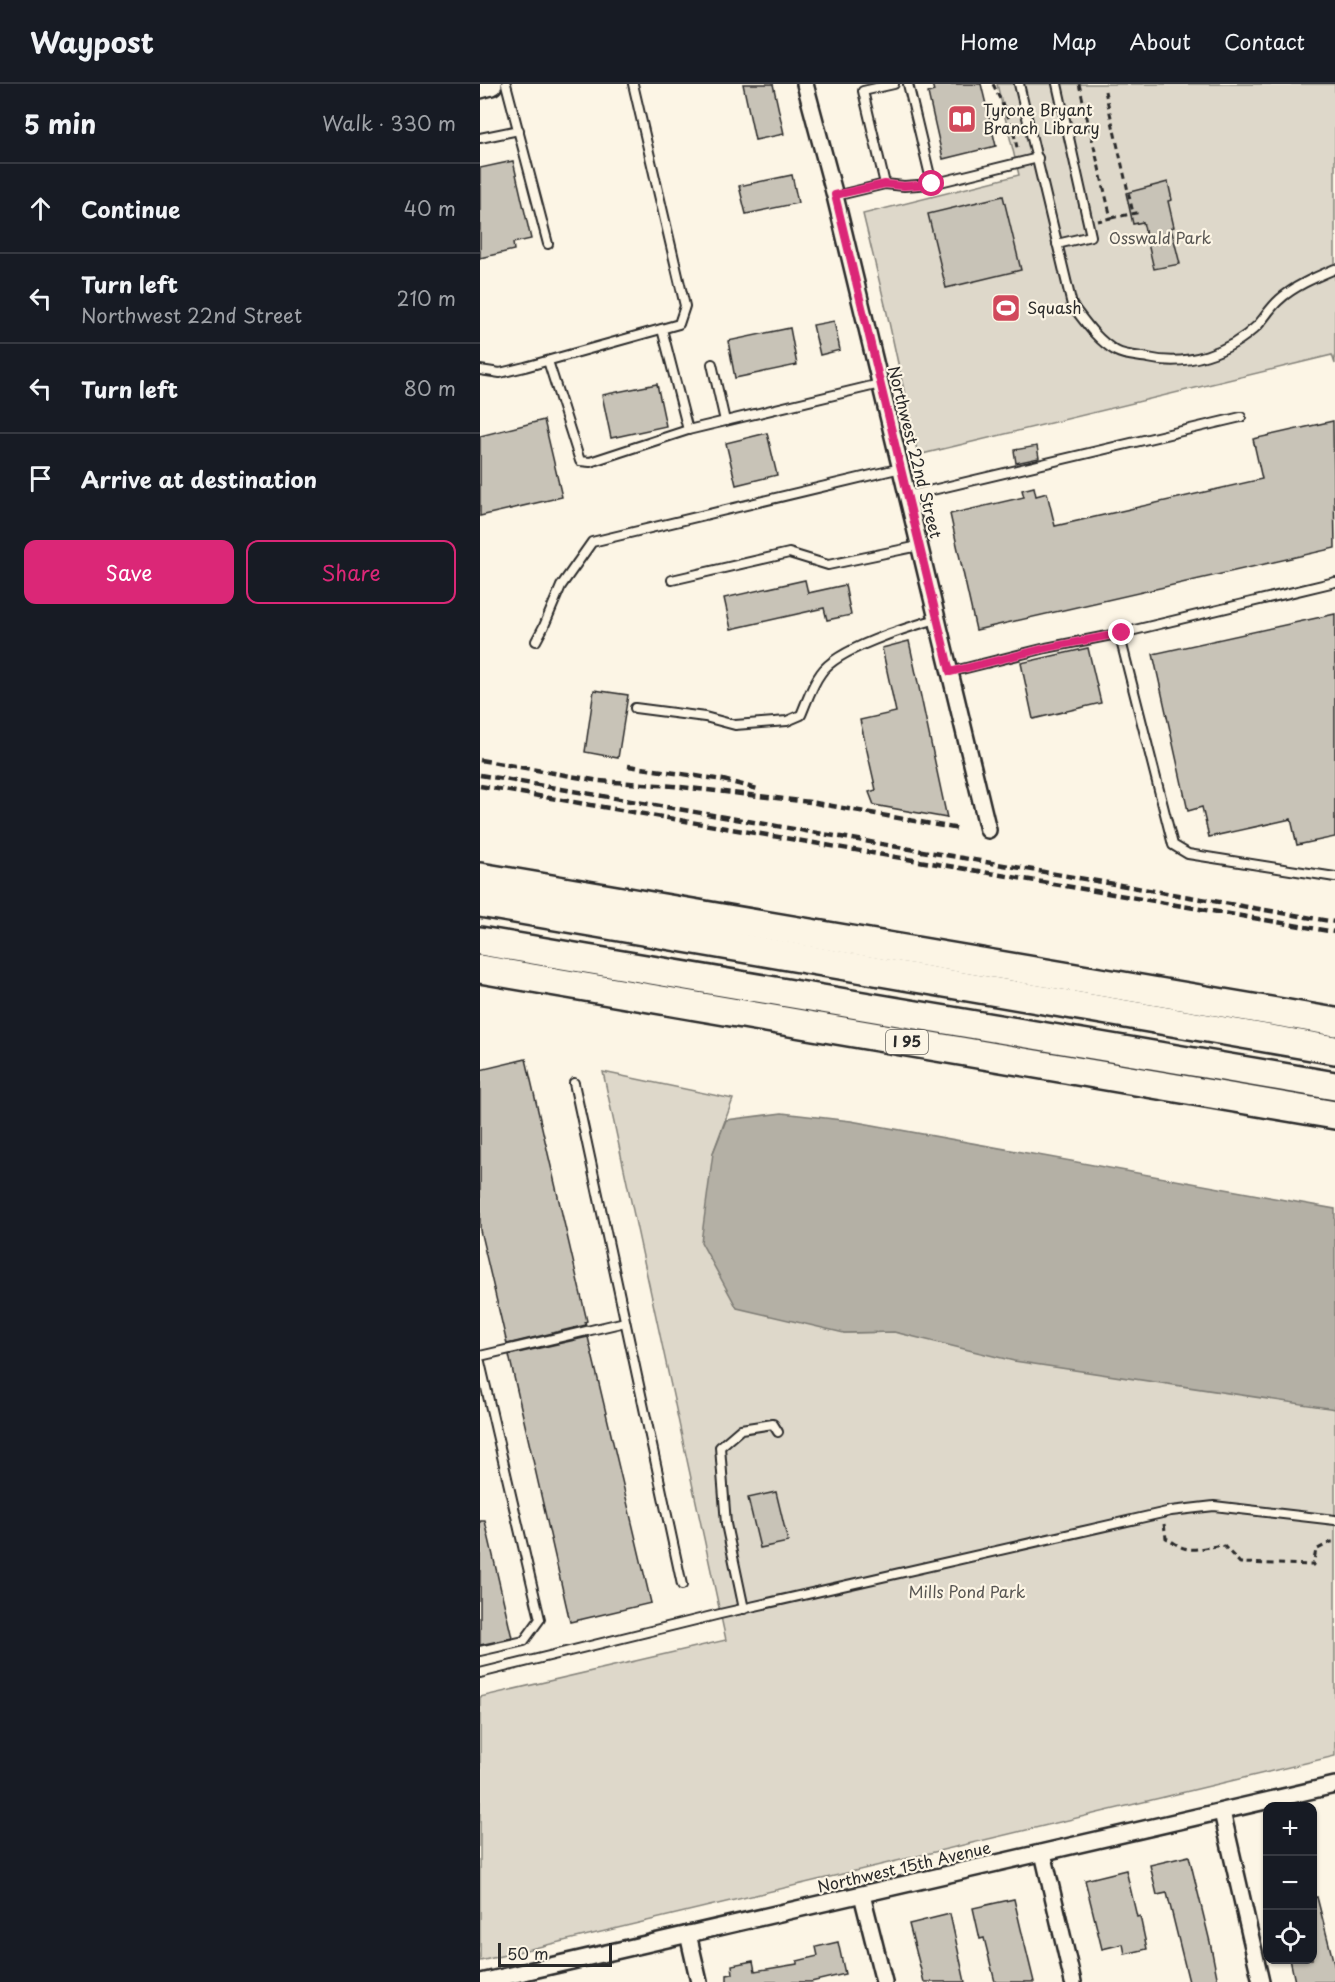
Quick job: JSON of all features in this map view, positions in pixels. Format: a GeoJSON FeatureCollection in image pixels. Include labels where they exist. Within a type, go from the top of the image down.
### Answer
{"type":"FeatureCollection","features":[{"type":"Feature","properties":{"kind":"highway"},"geometry":{"type":"LineString","coordinates":[[480,877],[1335,1022]]}},
{"type":"Feature","properties":{"kind":"highway"},"geometry":{"type":"LineString","coordinates":[[480,903],[1335,1050]]}},
{"type":"Feature","properties":{"kind":"highway"},"geometry":{"type":"LineString","coordinates":[[480,941],[1335,1086]]}},
{"type":"Feature","properties":{"kind":"highway","name":"I 95"},"geometry":{"type":"LineString","coordinates":[[480,969],[1335,1115]]}},
{"type":"Feature","properties":{"kind":"street"},"geometry":{"type":"LineString","coordinates":[[480,87],[491,84]]}},
{"type":"Feature","properties":{"kind":"street","name":"Northwest 22nd Street"},"geometry":{"type":"LineString","coordinates":[[805,84],[835,195],[988,830]]}},
{"type":"Feature","properties":{"kind":"street","name":"Northwest 15th Avenue"},"geometry":{"type":"LineString","coordinates":[[481,1982],[514,1978],[688,1934],[1335,1785]]}},
{"type":"Feature","properties":{"kind":"street"},"geometry":{"type":"LineString","coordinates":[[1222,1812],[1261,1982]]}},
{"type":"Feature","properties":{"kind":"street"},"geometry":{"type":"LineString","coordinates":[[1042,1854],[1073,1982]]}},
{"type":"Feature","properties":{"kind":"street"},"geometry":{"type":"LineString","coordinates":[[862,1895],[884,1982]]}},
{"type":"Feature","properties":{"kind":"street"},"geometry":{"type":"LineString","coordinates":[[688,1934],[699,1982]]}},
{"type":"Feature","properties":{"kind":"lane"},"geometry":{"type":"LineString","coordinates":[[506,84],[548,244]]}},
{"type":"Feature","properties":{"kind":"lane"},"geometry":{"type":"LineString","coordinates":[[480,370],[500,373],[679,324],[685,306],[633,84]]}},
{"type":"Feature","properties":{"kind":"lane"},"geometry":{"type":"LineString","coordinates":[[885,184],[863,91],[894,84]]}},
{"type":"Feature","properties":{"kind":"lane"},"geometry":{"type":"LineString","coordinates":[[908,84],[932,184]]}},
{"type":"Feature","properties":{"kind":"lane"},"geometry":{"type":"LineString","coordinates":[[1020,84],[1072,304],[1092,332],[1118,352],[1165,362],[1186,361],[1211,354],[1235,342],[1257,326],[1280,299],[1312,278],[1335,269]]}},
{"type":"Feature","properties":{"kind":"lane"},"geometry":{"type":"LineString","coordinates":[[1057,84],[1091,236],[1057,244]]}},
{"type":"Feature","properties":{"kind":"lane"},"geometry":{"type":"LineString","coordinates":[[480,138],[519,130]]}},
{"type":"Feature","properties":{"kind":"lane"},"geometry":{"type":"LineString","coordinates":[[835,195],[885,184],[904,186],[932,184],[1038,158]]}},
{"type":"Feature","properties":{"kind":"lane"},"geometry":{"type":"LineString","coordinates":[[662,329],[688,430]]}},
{"type":"Feature","properties":{"kind":"lane"},"geometry":{"type":"LineString","coordinates":[[548,361],[580,461],[590,462],[688,430],[880,384]]}},
{"type":"Feature","properties":{"kind":"lane"},"geometry":{"type":"LineString","coordinates":[[712,364],[725,422]]}},
{"type":"Feature","properties":{"kind":"lane"},"geometry":{"type":"LineString","coordinates":[[907,496],[1241,417]]}},
{"type":"Feature","properties":{"kind":"lane"},"geometry":{"type":"LineString","coordinates":[[536,641],[561,586],[592,542],[901,468]]}},
{"type":"Feature","properties":{"kind":"lane"},"geometry":{"type":"LineString","coordinates":[[672,580],[789,553],[828,565],[919,546]]}},
{"type":"Feature","properties":{"kind":"lane"},"geometry":{"type":"LineString","coordinates":[[950,672],[1335,582]]}},
{"type":"Feature","properties":{"kind":"lane"},"geometry":{"type":"LineString","coordinates":[[634,708],[705,717],[735,725],[787,721],[801,715],[820,674],[830,662],[912,626],[937,620]]}},
{"type":"Feature","properties":{"kind":"lane"},"geometry":{"type":"LineString","coordinates":[[1119,633],[1173,845],[1188,854],[1335,877]]}},
{"type":"Feature","properties":{"kind":"lane"},"geometry":{"type":"LineString","coordinates":[[574,1083],[682,1585]]}},
{"type":"Feature","properties":{"kind":"lane"},"geometry":{"type":"LineString","coordinates":[[480,1356],[625,1322]]}},
{"type":"Feature","properties":{"kind":"lane"},"geometry":{"type":"LineString","coordinates":[[480,1362],[540,1618],[524,1641],[480,1650]]}},
{"type":"Feature","properties":{"kind":"lane"},"geometry":{"type":"LineString","coordinates":[[744,1609],[726,1524],[720,1447],[741,1429],[772,1424],[778,1432]]}},
{"type":"Feature","properties":{"kind":"lane"},"geometry":{"type":"LineString","coordinates":[[480,1673],[744,1609],[1162,1514],[1214,1506],[1335,1520]]}},
{"type":"Feature","properties":{"kind":"path"},"geometry":{"type":"LineString","coordinates":[[993,84],[1012,125],[1020,162]]}},
{"type":"Feature","properties":{"kind":"path"},"geometry":{"type":"LineString","coordinates":[[1079,84],[1111,218]]}},
{"type":"Feature","properties":{"kind":"path"},"geometry":{"type":"LineString","coordinates":[[1105,91],[1133,213]]}},
{"type":"Feature","properties":{"kind":"path"},"geometry":{"type":"LineString","coordinates":[[1088,223],[1141,212]]}},
{"type":"Feature","properties":{"kind":"path"},"geometry":{"type":"LineString","coordinates":[[1162,1514],[1166,1538],[1184,1548],[1224,1546],[1239,1563],[1313,1565],[1316,1550],[1335,1542]]}},
{"type":"Feature","properties":{"kind":"green space","name":"Osswald Park"},"geometry":{"type":"Polygon","coordinates":[[[997,84],[1335,84],[1335,364],[1332,355],[918,455],[863,214],[1019,175],[997,84]]]}},
{"type":"Feature","properties":{"kind":"green space","name":"Mills Pond Park"},"geometry":{"type":"Polygon","coordinates":[[[603,1072],[733,1099],[713,1153],[844,1333],[894,1332],[1335,1408],[1335,1756],[480,1961],[480,1697],[726,1640],[603,1072]]]}},
{"type":"Feature","properties":{"kind":"shaded area"},"geometry":{"type":"Polygon","coordinates":[[[782,1113],[851,1121],[1335,1209],[1335,1409],[1014,1361],[894,1332],[844,1333],[737,1308],[701,1242],[713,1153],[726,1120],[782,1113]]]}},
{"type":"Feature","properties":{"kind":"building"},"geometry":{"type":"Polygon","coordinates":[[[743,84],[773,84],[784,134],[755,140],[743,84]]]}},
{"type":"Feature","properties":{"kind":"building","name":"Tyrone Bryant Branch Library"},"geometry":{"type":"Polygon","coordinates":[[[932,84],[981,84],[996,146],[943,159],[928,93],[934,91],[932,84]]]}},
{"type":"Feature","properties":{"kind":"building"},"geometry":{"type":"Polygon","coordinates":[[[513,161],[531,239],[513,243],[514,250],[480,258],[480,168],[513,161]]]}},
{"type":"Feature","properties":{"kind":"building"},"geometry":{"type":"Polygon","coordinates":[[[792,175],[798,203],[746,214],[739,186],[792,175]]]}},
{"type":"Feature","properties":{"kind":"building"},"geometry":{"type":"Polygon","coordinates":[[[1168,182],[1172,200],[1168,201],[1174,227],[1171,228],[1180,264],[1154,269],[1143,222],[1133,224],[1126,193],[1168,182]]]}},
{"type":"Feature","properties":{"kind":"building"},"geometry":{"type":"Polygon","coordinates":[[[1003,196],[1021,270],[946,288],[928,214],[1003,196]]]}},
{"type":"Feature","properties":{"kind":"building"},"geometry":{"type":"Polygon","coordinates":[[[834,321],[840,350],[820,355],[813,325],[834,321]]]}},
{"type":"Feature","properties":{"kind":"building"},"geometry":{"type":"Polygon","coordinates":[[[790,328],[797,365],[735,378],[728,341],[790,328]]]}},
{"type":"Feature","properties":{"kind":"building"},"geometry":{"type":"Polygon","coordinates":[[[657,384],[666,426],[611,438],[602,395],[657,384]]]}},
{"type":"Feature","properties":{"kind":"building"},"geometry":{"type":"Polygon","coordinates":[[[544,420],[562,497],[480,516],[480,436],[544,420]]]}},
{"type":"Feature","properties":{"kind":"building"},"geometry":{"type":"Polygon","coordinates":[[[1333,421],[1335,548],[976,630],[950,514],[1024,497],[1022,490],[1034,487],[1036,496],[1047,493],[1055,526],[1262,479],[1253,439],[1333,421]]]}},
{"type":"Feature","properties":{"kind":"building"},"geometry":{"type":"Polygon","coordinates":[[[767,433],[777,475],[736,485],[726,443],[767,433]]]}},
{"type":"Feature","properties":{"kind":"building"},"geometry":{"type":"Polygon","coordinates":[[[1037,446],[1039,458],[1016,463],[1014,450],[1037,446]]]}},
{"type":"Feature","properties":{"kind":"building"},"geometry":{"type":"Polygon","coordinates":[[[805,580],[808,593],[845,585],[851,615],[827,620],[824,608],[731,629],[724,598],[805,580]]]}},
{"type":"Feature","properties":{"kind":"building"},"geometry":{"type":"Polygon","coordinates":[[[1335,614],[1335,837],[1297,845],[1291,819],[1209,837],[1202,807],[1188,811],[1153,654],[1335,614]]]}},
{"type":"Feature","properties":{"kind":"building"},"geometry":{"type":"Polygon","coordinates":[[[909,641],[947,818],[874,805],[869,792],[876,790],[860,720],[896,712],[882,648],[909,641]]]}},
{"type":"Feature","properties":{"kind":"building"},"geometry":{"type":"Polygon","coordinates":[[[1088,648],[1101,703],[1033,719],[1021,663],[1088,648]]]}},
{"type":"Feature","properties":{"kind":"building"},"geometry":{"type":"Polygon","coordinates":[[[594,690],[628,695],[618,758],[585,752],[594,690]]]}},
{"type":"Feature","properties":{"kind":"building"},"geometry":{"type":"Polygon","coordinates":[[[526,1059],[587,1321],[586,1325],[507,1344],[480,1230],[480,1070],[526,1059]]]}},
{"type":"Feature","properties":{"kind":"building"},"geometry":{"type":"Polygon","coordinates":[[[588,1337],[651,1603],[570,1622],[509,1355],[588,1337]]]}},
{"type":"Feature","properties":{"kind":"building"},"geometry":{"type":"Polygon","coordinates":[[[776,1492],[788,1542],[760,1548],[748,1498],[776,1492]]]}},
{"type":"Feature","properties":{"kind":"building"},"geometry":{"type":"Polygon","coordinates":[[[480,1521],[485,1521],[512,1638],[480,1645],[480,1521]]]}},
{"type":"Feature","properties":{"kind":"building"},"geometry":{"type":"Polygon","coordinates":[[[1189,1856],[1218,1982],[1189,1982],[1167,1893],[1157,1895],[1150,1865],[1189,1856]]]}},
{"type":"Feature","properties":{"kind":"building"},"geometry":{"type":"Polygon","coordinates":[[[1126,1870],[1147,1949],[1125,1954],[1123,1944],[1102,1949],[1085,1880],[1126,1870]]]}},
{"type":"Feature","properties":{"kind":"building"},"geometry":{"type":"Polygon","coordinates":[[[1317,1897],[1335,1968],[1335,1982],[1295,1982],[1291,1964],[1317,1964],[1317,1897]]]}},
{"type":"Feature","properties":{"kind":"building"},"geometry":{"type":"Polygon","coordinates":[[[1014,1899],[1034,1982],[995,1982],[984,1938],[980,1939],[973,1908],[1014,1899]]]}},
{"type":"Feature","properties":{"kind":"building"},"geometry":{"type":"Polygon","coordinates":[[[950,1914],[965,1982],[924,1982],[909,1924],[950,1914]]]}},
{"type":"Feature","properties":{"kind":"building"},"geometry":{"type":"Polygon","coordinates":[[[838,1942],[845,1974],[811,1982],[727,1982],[727,1975],[733,1974],[732,1965],[753,1961],[755,1971],[797,1964],[797,1961],[818,1956],[816,1947],[838,1942]]]}},
{"type":"Feature","properties":{"kind":"railway"},"geometry":{"type":"LineString","coordinates":[[480,760],[599,781],[673,786],[810,802],[959,829]]}},
{"type":"Feature","properties":{"kind":"railway"},"geometry":{"type":"LineString","coordinates":[[628,766],[723,780],[758,789]]}},
{"type":"Feature","properties":{"kind":"railway"},"geometry":{"type":"LineString","coordinates":[[480,775],[1335,922]]}},
{"type":"Feature","properties":{"kind":"railway"},"geometry":{"type":"LineString","coordinates":[[480,786],[1335,932]]}},
{"type":"Feature","properties":{"kind":"place","name":"Tyrone Bryant Branch Library"},"geometry":{"type":"Point","coordinates":[962,119]}},
{"type":"Feature","properties":{"kind":"place","name":"Squash"},"geometry":{"type":"Point","coordinates":[1006,308]}},
{"type":"Feature","properties":{"kind":"route"},"geometry":{"type":"LineString","coordinates":[[932,184],[904,186],[885,184],[835,195],[950,672],[1046,648],[1122,633]]}}]}
